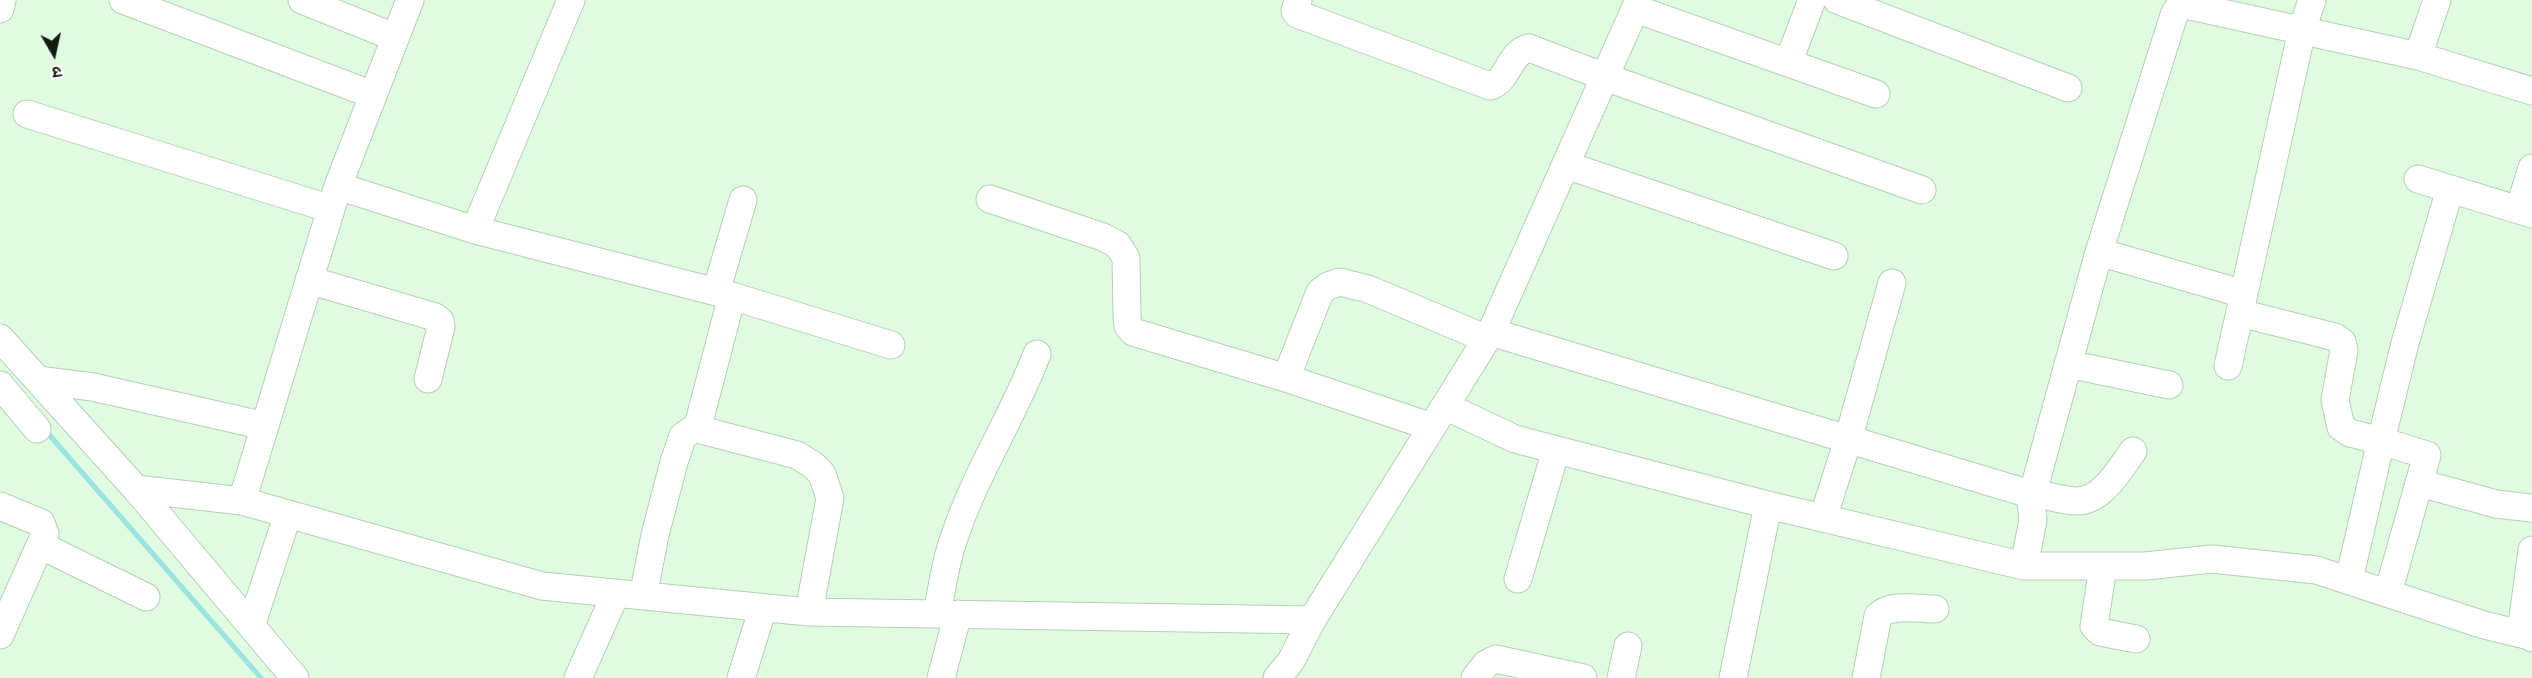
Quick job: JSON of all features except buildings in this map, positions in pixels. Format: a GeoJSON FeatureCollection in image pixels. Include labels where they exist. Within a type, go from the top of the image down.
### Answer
{"type":"FeatureCollection","features":[{"type":"Feature","properties":{"kind":"street"},"geometry":{"type":"LineString","coordinates":[[0,9],[2,0]]}},
{"type":"Feature","properties":{"kind":"street"},"geometry":{"type":"LineString","coordinates":[[123,0],[373,95]]}},
{"type":"Feature","properties":{"kind":"street"},"geometry":{"type":"LineString","coordinates":[[302,0],[394,37]]}},
{"type":"Feature","properties":{"kind":"street"},"geometry":{"type":"LineString","coordinates":[[242,501],[335,198],[394,37],[410,0]]}},
{"type":"Feature","properties":{"kind":"street"},"geometry":{"type":"LineString","coordinates":[[475,230],[571,0]]}},
{"type":"Feature","properties":{"kind":"street"},"geometry":{"type":"LineString","coordinates":[[1298,0],[1294,11],[1297,14],[1490,86],[1497,84],[1517,54],[1529,48],[1922,190]]}},
{"type":"Feature","properties":{"kind":"street"},"geometry":{"type":"LineString","coordinates":[[1788,63],[1812,0]]}},
{"type":"Feature","properties":{"kind":"street"},"geometry":{"type":"LineString","coordinates":[[1837,0],[2068,88]]}},
{"type":"Feature","properties":{"kind":"street"},"geometry":{"type":"LineString","coordinates":[[2228,366],[2302,30],[2312,0]]}},
{"type":"Feature","properties":{"kind":"street"},"geometry":{"type":"LineString","coordinates":[[2418,56],[2437,0]]}},
{"type":"Feature","properties":{"kind":"street"},"geometry":{"type":"LineString","coordinates":[[1276,678],[1291,661],[1312,620],[1489,336],[1638,4],[1788,63],[1876,94]]}},
{"type":"Feature","properties":{"kind":"street"},"geometry":{"type":"LineString","coordinates":[[2024,566],[2033,520],[2030,492],[2035,485],[2099,252],[2174,15],[2174,4],[2418,56],[2532,91]]}},
{"type":"Feature","properties":{"kind":"street"},"geometry":{"type":"LineString","coordinates":[[27,114],[335,198],[475,230],[724,294],[891,345]]}},
{"type":"Feature","properties":{"kind":"street"},"geometry":{"type":"LineString","coordinates":[[1566,165],[1834,256]]}},
{"type":"Feature","properties":{"kind":"street"},"geometry":{"type":"LineString","coordinates":[[2418,179],[2526,212],[2532,168]]}},
{"type":"Feature","properties":{"kind":"street"},"geometry":{"type":"LineString","coordinates":[[2349,580],[2404,343],[2450,189]]}},
{"type":"Feature","properties":{"kind":"street"},"geometry":{"type":"LineString","coordinates":[[990,199],[1103,237],[1118,245],[1126,258],[1127,316],[1128,326],[1133,332],[1286,378],[1768,505],[2024,566],[2145,566],[2221,559],[2316,570],[2484,625],[2529,636]]}},
{"type":"Feature","properties":{"kind":"street"},"geometry":{"type":"LineString","coordinates":[[643,596],[655,535],[674,462],[683,436],[698,426],[743,201]]}},
{"type":"Feature","properties":{"kind":"street"},"geometry":{"type":"LineString","coordinates":[[2099,252],[2335,337],[2342,342],[2344,351],[2335,400],[2342,427],[2350,433],[2427,455],[2388,593]]}},
{"type":"Feature","properties":{"kind":"street"},"geometry":{"type":"LineString","coordinates":[[309,280],[435,317],[440,321],[441,327],[428,379]]}},
{"type":"Feature","properties":{"kind":"street"},"geometry":{"type":"LineString","coordinates":[[1286,378],[1320,292],[1340,282],[1368,289],[1489,336],[2020,491],[2082,501],[2096,495],[2110,482],[2133,451]]}},
{"type":"Feature","properties":{"kind":"street"},"geometry":{"type":"LineString","coordinates":[[1823,518],[1848,440],[1892,283]]}},
{"type":"Feature","properties":{"kind":"street"},"geometry":{"type":"LineString","coordinates":[[0,338],[136,489],[295,678]]}},
{"type":"Feature","properties":{"kind":"street"},"geometry":{"type":"LineString","coordinates":[[941,678],[948,614],[945,570],[954,537],[977,483],[1024,389],[1037,354]]}},
{"type":"Feature","properties":{"kind":"street"},"geometry":{"type":"LineString","coordinates":[[2068,364],[2169,384]]}},
{"type":"Feature","properties":{"kind":"street"},"geometry":{"type":"LineString","coordinates":[[38,380],[93,387],[265,426]]}},
{"type":"Feature","properties":{"kind":"street"},"geometry":{"type":"LineString","coordinates":[[0,385],[37,429]]}},
{"type":"Feature","properties":{"kind":"street"},"geometry":{"type":"LineString","coordinates":[[698,426],[701,430],[796,455],[813,465],[822,474],[830,498],[808,612]]}},
{"type":"Feature","properties":{"kind":"street"},"geometry":{"type":"LineString","coordinates":[[1518,579],[1556,450]]}},
{"type":"Feature","properties":{"kind":"street"},"geometry":{"type":"LineString","coordinates":[[2420,483],[2496,504],[2532,508]]}},
{"type":"Feature","properties":{"kind":"street"},"geometry":{"type":"LineString","coordinates":[[136,489],[242,501],[542,586],[808,612],[1312,620]]}},
{"type":"Feature","properties":{"kind":"street"},"geometry":{"type":"LineString","coordinates":[[1733,678],[1768,505]]}},
{"type":"Feature","properties":{"kind":"street"},"geometry":{"type":"LineString","coordinates":[[0,506],[41,523],[45,534],[0,635]]}},
{"type":"Feature","properties":{"kind":"street"},"geometry":{"type":"LineString","coordinates":[[251,626],[288,514]]}},
{"type":"Feature","properties":{"kind":"street"},"geometry":{"type":"LineString","coordinates":[[40,545],[146,597]]}},
{"type":"Feature","properties":{"kind":"street"},"geometry":{"type":"LineString","coordinates":[[2529,636],[2522,631],[2522,625],[2532,550]]}},
{"type":"Feature","properties":{"kind":"street"},"geometry":{"type":"LineString","coordinates":[[2103,566],[2094,626],[2100,632],[2136,639]]}},
{"type":"Feature","properties":{"kind":"street"},"geometry":{"type":"LineString","coordinates":[[578,678],[616,593]]}},
{"type":"Feature","properties":{"kind":"street"},"geometry":{"type":"LineString","coordinates":[[741,678],[763,608]]}},
{"type":"Feature","properties":{"kind":"street"},"geometry":{"type":"LineString","coordinates":[[1866,678],[1878,616],[1882,612],[1890,609],[1935,609]]}},
{"type":"Feature","properties":{"kind":"street"},"geometry":{"type":"LineString","coordinates":[[1621,678],[1628,646]]}},
{"type":"Feature","properties":{"kind":"street"},"geometry":{"type":"LineString","coordinates":[[1475,678],[1486,664],[1496,659],[1583,678]]}},
{"type":"Feature","properties":{"kind":"waterway"},"geometry":{"type":"LineString","coordinates":[[45,430],[261,678]]}}]}
